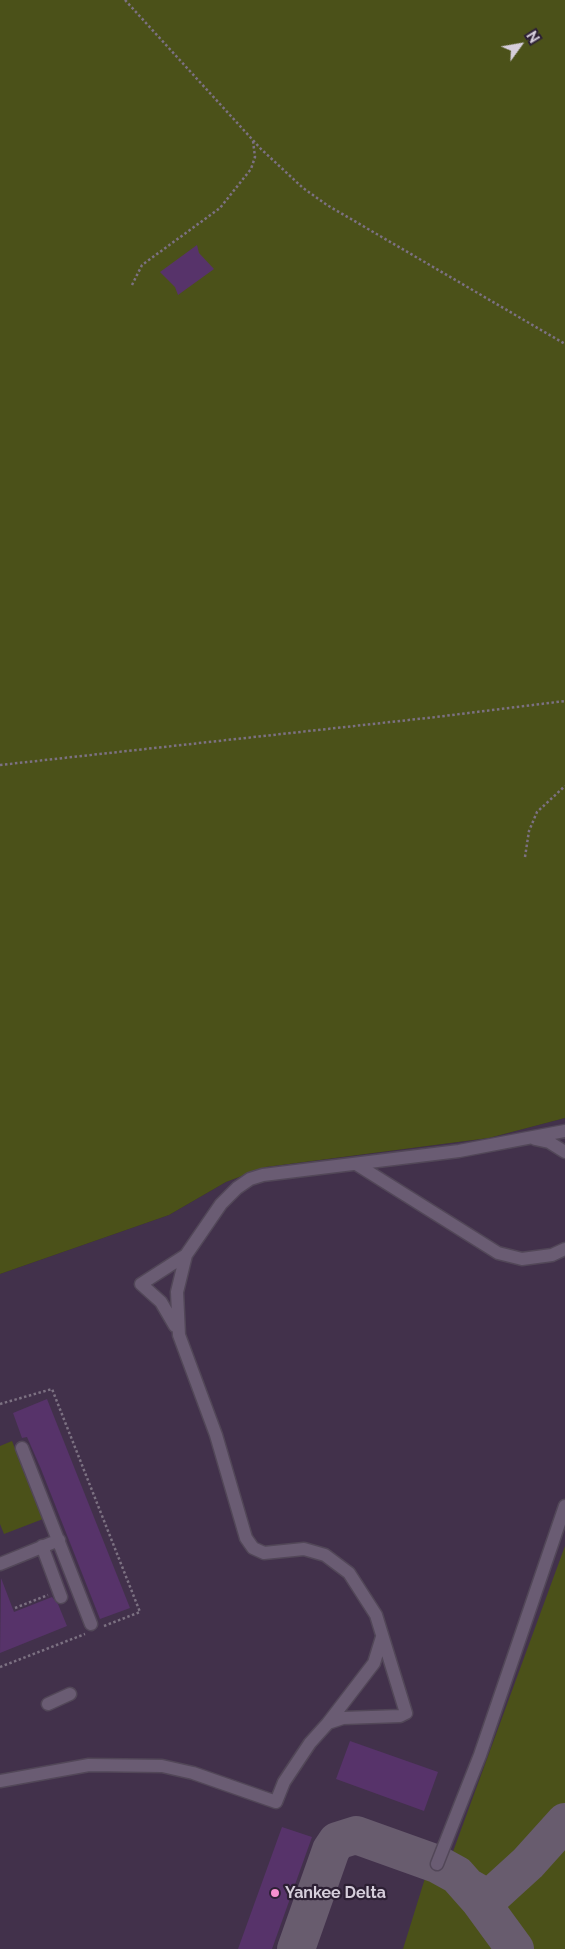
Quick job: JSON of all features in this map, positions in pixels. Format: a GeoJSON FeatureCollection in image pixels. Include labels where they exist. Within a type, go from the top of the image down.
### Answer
{"type":"FeatureCollection","features":[{"type":"Feature","properties":{"kind":"lane"},"geometry":{"type":"LineString","coordinates":[[179,1335],[177,1292],[186,1255],[222,1204],[237,1188],[250,1179],[263,1175],[459,1151],[565,1131]]}},
{"type":"Feature","properties":{"kind":"lane"},"geometry":{"type":"LineString","coordinates":[[524,1138],[549,1142],[565,1152]]}},
{"type":"Feature","properties":{"kind":"lane"},"geometry":{"type":"LineString","coordinates":[[356,1164],[498,1253],[511,1258],[530,1259],[552,1255],[565,1249]]}},
{"type":"Feature","properties":{"kind":"lane"},"geometry":{"type":"LineString","coordinates":[[186,1255],[140,1284],[161,1302],[179,1335],[216,1436],[246,1538],[253,1548],[264,1554],[304,1549],[325,1555],[349,1573],[376,1614],[406,1713],[400,1716],[344,1718],[328,1723]]}},
{"type":"Feature","properties":{"kind":"lane"},"geometry":{"type":"LineString","coordinates":[[22,1448],[59,1540],[91,1628]]}},
{"type":"Feature","properties":{"kind":"lane"},"geometry":{"type":"LineString","coordinates":[[438,1864],[480,1755],[565,1506]]}},
{"type":"Feature","properties":{"kind":"lane"},"geometry":{"type":"LineString","coordinates":[[0,1564],[59,1540]]}},
{"type":"Feature","properties":{"kind":"lane"},"geometry":{"type":"LineString","coordinates":[[42,1546],[60,1594]]}},
{"type":"Feature","properties":{"kind":"lane"},"geometry":{"type":"LineString","coordinates":[[0,1781],[89,1765],[154,1766],[193,1773],[276,1802],[284,1782],[304,1750],[328,1723],[374,1663],[382,1636]]}},
{"type":"Feature","properties":{"kind":"lane"},"geometry":{"type":"LineString","coordinates":[[48,1704],[70,1694]]}},
{"type":"Feature","properties":{"kind":"path"},"geometry":{"type":"LineString","coordinates":[[125,0],[253,140],[303,188],[326,205],[565,344]]}},
{"type":"Feature","properties":{"kind":"path"},"geometry":{"type":"LineString","coordinates":[[132,285],[142,265],[197,227],[226,200],[251,170],[256,157],[253,140]]}},
{"type":"Feature","properties":{"kind":"path"},"geometry":{"type":"LineString","coordinates":[[0,765],[565,701]]}},
{"type":"Feature","properties":{"kind":"path"},"geometry":{"type":"LineString","coordinates":[[525,857],[529,831],[536,812],[565,786]]}},
{"type":"Feature","properties":{"kind":"path"},"geometry":{"type":"LineString","coordinates":[[0,1404],[52,1389],[140,1612],[91,1628],[0,1667]]}},
{"type":"Feature","properties":{"kind":"path"},"geometry":{"type":"LineString","coordinates":[[15,1608],[60,1594]]}},
{"type":"Feature","properties":{"kind":"shaded area"},"geometry":{"type":"Polygon","coordinates":[[[565,1118],[565,1949],[0,1949],[0,1274],[169,1215],[226,1182],[266,1167],[489,1138],[565,1118]]]}},
{"type":"Feature","properties":{"kind":"green space"},"geometry":{"type":"Polygon","coordinates":[[[0,0],[565,0],[565,1118],[489,1138],[266,1167],[226,1182],[169,1215],[0,1274],[0,0]]]}},
{"type":"Feature","properties":{"kind":"green space"},"geometry":{"type":"Polygon","coordinates":[[[12,1441],[43,1519],[4,1534],[0,1524],[0,1446],[12,1441]]]}},
{"type":"Feature","properties":{"kind":"green space"},"geometry":{"type":"Polygon","coordinates":[[[565,1546],[565,1949],[531,1949],[494,1894],[476,1873],[451,1857],[565,1546]]]}},
{"type":"Feature","properties":{"kind":"green space"},"geometry":{"type":"Polygon","coordinates":[[[426,1875],[450,1887],[466,1903],[503,1949],[403,1949],[426,1875]]]}},
{"type":"Feature","properties":{"kind":"building"},"geometry":{"type":"Polygon","coordinates":[[[197,245],[199,253],[214,269],[178,295],[175,287],[160,272],[197,245]]]}},
{"type":"Feature","properties":{"kind":"building"},"geometry":{"type":"Polygon","coordinates":[[[47,1399],[130,1608],[100,1619],[41,1469],[27,1437],[22,1438],[13,1413],[47,1399]]]}},
{"type":"Feature","properties":{"kind":"building"},"geometry":{"type":"Polygon","coordinates":[[[1,1578],[14,1612],[52,1597],[58,1604],[67,1626],[0,1653],[1,1578]]]}},
{"type":"Feature","properties":{"kind":"building"},"geometry":{"type":"Polygon","coordinates":[[[350,1741],[438,1772],[424,1811],[336,1779],[350,1741]]]}},
{"type":"Feature","properties":{"kind":"building","name":"Yankee Delta"},"geometry":{"type":"Polygon","coordinates":[[[282,1827],[312,1837],[272,1949],[238,1949],[282,1827]]]}},
{"type":"Feature","properties":{"kind":"taxiway"},"geometry":{"type":"LineString","coordinates":[[468,1887],[482,1895],[494,1894],[528,1863],[565,1822]]}},
{"type":"Feature","properties":{"kind":"taxiway"},"geometry":{"type":"LineString","coordinates":[[296,1949],[331,1850],[337,1841],[356,1835],[437,1864],[457,1875],[480,1901],[515,1949]]}},
{"type":"Feature","properties":{"kind":"place","name":"Yankee Delta"},"geometry":{"type":"Point","coordinates":[275,1893]}}]}
